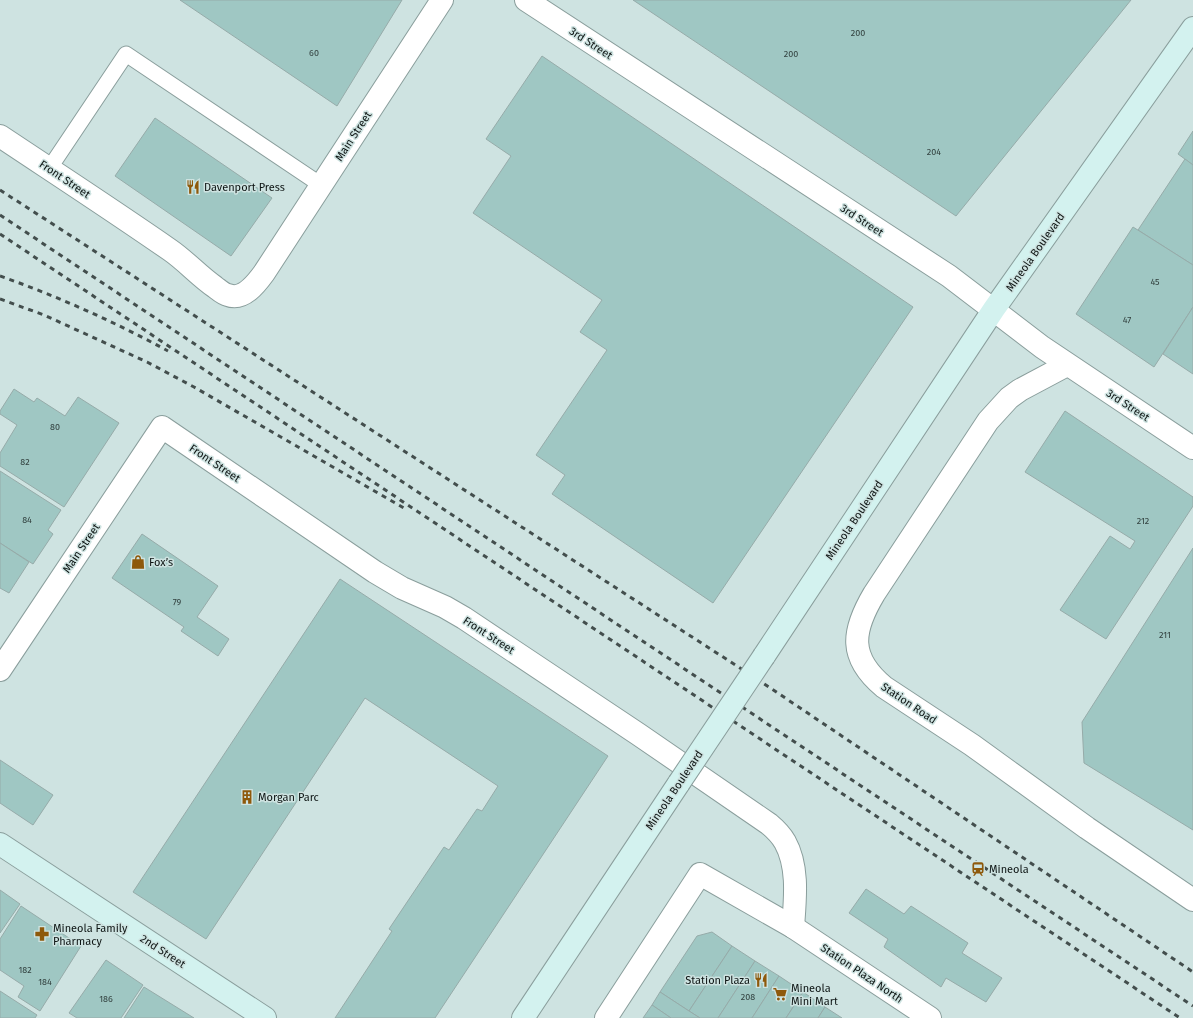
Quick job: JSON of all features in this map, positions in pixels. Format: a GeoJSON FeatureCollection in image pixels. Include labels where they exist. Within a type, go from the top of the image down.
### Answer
{"type":"FeatureCollection","features":[{"type":"Feature","properties":{"kind":"main road","name":"Mineola Boulevard"},"geometry":{"type":"LineString","coordinates":[[523,1018],[994,309],[1193,28]]}},
{"type":"Feature","properties":{"kind":"main road","name":"2nd Street"},"geometry":{"type":"LineString","coordinates":[[0,844],[265,1018]]}},
{"type":"Feature","properties":{"kind":"street","name":"Main Street"},"geometry":{"type":"LineString","coordinates":[[264,273],[442,0]]}},
{"type":"Feature","properties":{"kind":"street","name":"3rd Street"},"geometry":{"type":"LineString","coordinates":[[526,0],[949,276],[1067,365],[1193,448]]}},
{"type":"Feature","properties":{"kind":"street","name":"Front Street"},"geometry":{"type":"LineString","coordinates":[[0,136],[172,252],[205,280],[228,295],[238,296],[244,293],[255,285],[264,273]]}},
{"type":"Feature","properties":{"kind":"street","name":"Station Road"},"geometry":{"type":"LineString","coordinates":[[1067,365],[1014,394],[988,421],[865,609],[857,637],[858,651],[864,666],[873,678],[884,687],[972,745],[1087,828],[1193,900]]}},
{"type":"Feature","properties":{"kind":"street","name":"Main Street"},"geometry":{"type":"LineString","coordinates":[[0,670],[162,427]]}},
{"type":"Feature","properties":{"kind":"street","name":"Front Street"},"geometry":{"type":"LineString","coordinates":[[162,427],[375,572],[402,588],[445,607],[464,618],[764,820],[777,831],[785,842],[794,866],[795,904],[793,927]]}},
{"type":"Feature","properties":{"kind":"street","name":"Station Plaza North"},"geometry":{"type":"LineString","coordinates":[[606,1018],[700,874],[793,927],[930,1018]]}},
{"type":"Feature","properties":{"kind":"lane"},"geometry":{"type":"LineString","coordinates":[[49,169],[126,54],[321,185]]}},
{"type":"Feature","properties":{"kind":"building"},"geometry":{"type":"Polygon","coordinates":[[[180,0],[402,0],[337,106],[180,0]]]}},
{"type":"Feature","properties":{"kind":"building"},"geometry":{"type":"Polygon","coordinates":[[[633,0],[1131,0],[956,216],[633,0]]]}},
{"type":"Feature","properties":{"kind":"building"},"geometry":{"type":"Polygon","coordinates":[[[542,56],[913,307],[713,603],[552,494],[565,475],[536,455],[607,350],[580,332],[602,300],[473,213],[511,156],[486,139],[542,56]]]}},
{"type":"Feature","properties":{"kind":"building","name":"Davenport Press"},"geometry":{"type":"Polygon","coordinates":[[[155,118],[272,198],[231,256],[115,176],[155,118]]]}},
{"type":"Feature","properties":{"kind":"building"},"geometry":{"type":"Polygon","coordinates":[[[1193,131],[1193,165],[1178,154],[1193,131]]]}},
{"type":"Feature","properties":{"kind":"building"},"geometry":{"type":"Polygon","coordinates":[[[1185,159],[1193,165],[1193,265],[1138,230],[1185,159]]]}},
{"type":"Feature","properties":{"kind":"building"},"geometry":{"type":"Polygon","coordinates":[[[1133,227],[1193,265],[1193,307],[1154,367],[1076,314],[1133,227]]]}},
{"type":"Feature","properties":{"kind":"building"},"geometry":{"type":"Polygon","coordinates":[[[1193,307],[1193,374],[1163,354],[1193,307]]]}},
{"type":"Feature","properties":{"kind":"building"},"geometry":{"type":"Polygon","coordinates":[[[14,389],[34,402],[37,398],[65,416],[78,397],[119,423],[64,507],[0,466],[0,453],[17,425],[0,414],[0,411],[14,389]]]}},
{"type":"Feature","properties":{"kind":"building"},"geometry":{"type":"Polygon","coordinates":[[[1065,411],[1193,497],[1193,506],[1106,639],[1060,610],[1110,536],[1130,549],[1135,541],[1025,472],[1065,411]]]}},
{"type":"Feature","properties":{"kind":"building"},"geometry":{"type":"Polygon","coordinates":[[[0,471],[61,510],[48,530],[53,534],[33,564],[0,543],[0,471]]]}},
{"type":"Feature","properties":{"kind":"building"},"geometry":{"type":"Polygon","coordinates":[[[142,534],[218,586],[197,617],[229,639],[218,656],[181,631],[184,627],[112,578],[142,534]]]}},
{"type":"Feature","properties":{"kind":"building"},"geometry":{"type":"Polygon","coordinates":[[[0,543],[29,562],[9,593],[0,588],[0,543]]]}},
{"type":"Feature","properties":{"kind":"building"},"geometry":{"type":"Polygon","coordinates":[[[1193,548],[1193,830],[1084,763],[1082,722],[1193,548]]]}},
{"type":"Feature","properties":{"kind":"building","name":"Morgan Parc"},"geometry":{"type":"Polygon","coordinates":[[[340,579],[608,756],[435,1018],[335,1018],[392,931],[389,929],[444,847],[449,850],[477,809],[482,811],[498,786],[365,698],[206,939],[133,892],[340,579]]]}},
{"type":"Feature","properties":{"kind":"building"},"geometry":{"type":"Polygon","coordinates":[[[0,760],[53,795],[33,825],[0,803],[0,760]]]}},
{"type":"Feature","properties":{"kind":"building"},"geometry":{"type":"Polygon","coordinates":[[[866,889],[904,914],[911,906],[968,943],[962,953],[1002,978],[986,1002],[946,978],[941,987],[884,947],[888,939],[849,913],[866,889]]]}},
{"type":"Feature","properties":{"kind":"building"},"geometry":{"type":"Polygon","coordinates":[[[0,890],[20,904],[0,933],[0,890]]]}},
{"type":"Feature","properties":{"kind":"building"},"geometry":{"type":"Polygon","coordinates":[[[21,906],[81,946],[40,1011],[18,997],[24,986],[0,970],[0,939],[21,906]]]}},
{"type":"Feature","properties":{"kind":"building"},"geometry":{"type":"Polygon","coordinates":[[[712,932],[732,946],[689,1011],[660,992],[697,936],[712,932]]]}},
{"type":"Feature","properties":{"kind":"building"},"geometry":{"type":"Polygon","coordinates":[[[732,946],[755,961],[718,1018],[700,1018],[689,1011],[732,946]]]}},
{"type":"Feature","properties":{"kind":"building"},"geometry":{"type":"Polygon","coordinates":[[[106,960],[143,985],[121,1018],[77,1018],[69,1013],[106,960]]]}},
{"type":"Feature","properties":{"kind":"building"},"geometry":{"type":"Polygon","coordinates":[[[755,961],[779,976],[752,1018],[718,1018],[755,961]]]}},
{"type":"Feature","properties":{"kind":"building"},"geometry":{"type":"Polygon","coordinates":[[[779,976],[803,992],[786,1018],[752,1018],[779,976]]]}},
{"type":"Feature","properties":{"kind":"building"},"geometry":{"type":"Polygon","coordinates":[[[144,987],[194,1018],[124,1018],[144,987]]]}},
{"type":"Feature","properties":{"kind":"building"},"geometry":{"type":"Polygon","coordinates":[[[0,991],[37,1015],[35,1018],[0,1018],[0,991]]]}},
{"type":"Feature","properties":{"kind":"building"},"geometry":{"type":"Polygon","coordinates":[[[660,992],[700,1018],[671,1018],[652,1005],[660,992]]]}},
{"type":"Feature","properties":{"kind":"building"},"geometry":{"type":"Polygon","coordinates":[[[803,992],[825,1007],[818,1018],[786,1018],[803,992]]]}},
{"type":"Feature","properties":{"kind":"building"},"geometry":{"type":"Polygon","coordinates":[[[652,1005],[671,1018],[643,1018],[652,1005]]]}},
{"type":"Feature","properties":{"kind":"building"},"geometry":{"type":"Polygon","coordinates":[[[825,1007],[842,1018],[818,1018],[825,1007]]]}},
{"type":"Feature","properties":{"kind":"railway"},"geometry":{"type":"LineString","coordinates":[[0,190],[754,677],[1193,972]]}},
{"type":"Feature","properties":{"kind":"railway"},"geometry":{"type":"LineString","coordinates":[[0,215],[1193,1006]]}},
{"type":"Feature","properties":{"kind":"railway"},"geometry":{"type":"LineString","coordinates":[[0,234],[1180,1018]]}},
{"type":"Feature","properties":{"kind":"railway"},"geometry":{"type":"LineString","coordinates":[[0,276],[86,310],[168,351]]}},
{"type":"Feature","properties":{"kind":"railway"},"geometry":{"type":"LineString","coordinates":[[0,299],[44,315],[147,362],[194,387],[404,508]]}},
{"type":"Feature","properties":{"kind":"place","name":"Davenport Press"},"geometry":{"type":"Point","coordinates":[193,187]}},
{"type":"Feature","properties":{"kind":"place","name":"Fox’s"},"geometry":{"type":"Point","coordinates":[138,562]}},
{"type":"Feature","properties":{"kind":"place","name":"Morgan Parc"},"geometry":{"type":"Point","coordinates":[247,797]}},
{"type":"Feature","properties":{"kind":"place","name":"Mineola"},"geometry":{"type":"Point","coordinates":[978,869]}},
{"type":"Feature","properties":{"kind":"place","name":"Mineola Family Pharmacy"},"geometry":{"type":"Point","coordinates":[42,934]}},
{"type":"Feature","properties":{"kind":"place","name":"Station Plaza"},"geometry":{"type":"Point","coordinates":[761,980]}},
{"type":"Feature","properties":{"kind":"place","name":"Mineola Mini Mart"},"geometry":{"type":"Point","coordinates":[780,994]}}]}
